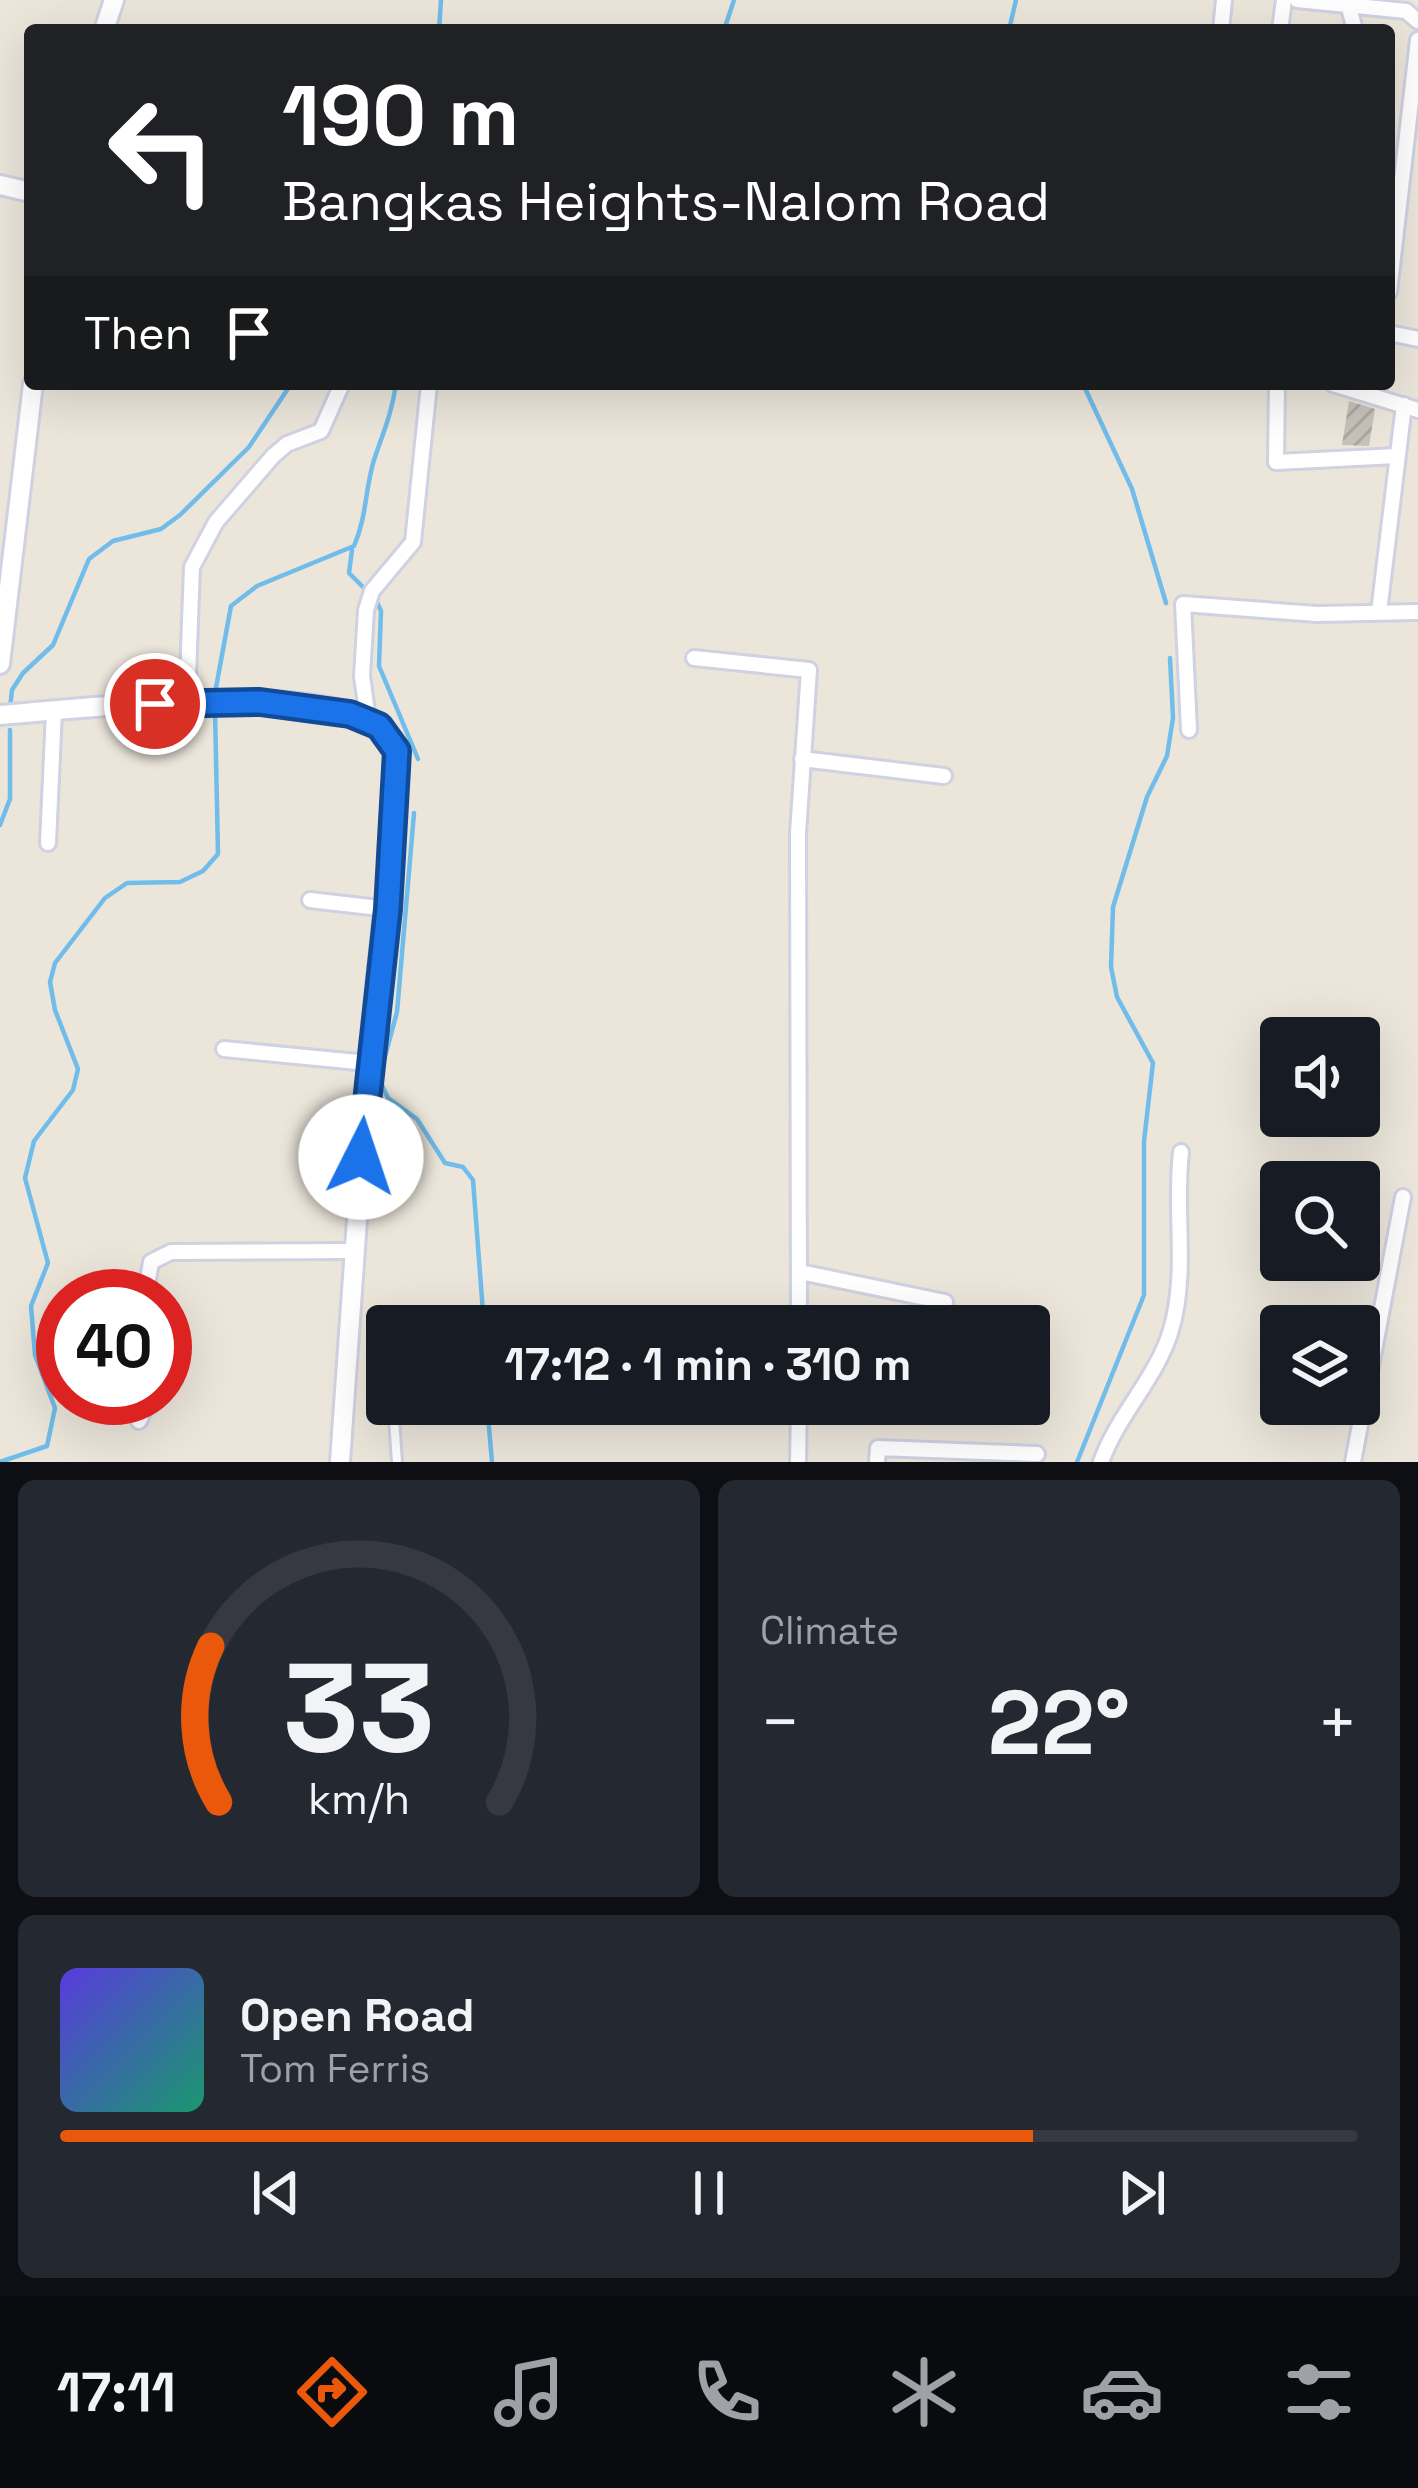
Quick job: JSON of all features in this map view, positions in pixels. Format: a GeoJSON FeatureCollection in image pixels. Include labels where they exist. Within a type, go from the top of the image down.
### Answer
{"type":"FeatureCollection","features":[{"type":"Feature","properties":{"kind":"street"},"geometry":{"type":"LineString","coordinates":[[1297,0],[1406,11],[1418,21]]}},
{"type":"Feature","properties":{"kind":"street"},"geometry":{"type":"LineString","coordinates":[[1395,240],[1418,40]]}},
{"type":"Feature","properties":{"kind":"street"},"geometry":{"type":"LineString","coordinates":[[0,664],[33,390]]}},
{"type":"Feature","properties":{"kind":"street"},"geometry":{"type":"LineString","coordinates":[[187,703],[189,594],[201,544],[273,456],[287,444],[321,431],[339,390]]}},
{"type":"Feature","properties":{"kind":"street"},"geometry":{"type":"LineString","coordinates":[[340,1462],[368,1063],[388,909],[397,751],[368,719],[362,676],[366,610],[372,591],[413,542],[428,390]]}},
{"type":"Feature","properties":{"kind":"street"},"geometry":{"type":"LineString","coordinates":[[1277,390],[1276,462],[1396,456]]}},
{"type":"Feature","properties":{"kind":"street"},"geometry":{"type":"LineString","coordinates":[[1378,391],[1411,408],[1396,456],[1379,612]]}},
{"type":"Feature","properties":{"kind":"street"},"geometry":{"type":"LineString","coordinates":[[1189,730],[1183,604],[1317,614],[1418,612]]}},
{"type":"Feature","properties":{"kind":"street"},"geometry":{"type":"LineString","coordinates":[[694,658],[809,670],[802,759],[799,1305]]}},
{"type":"Feature","properties":{"kind":"street"},"geometry":{"type":"LineString","coordinates":[[0,715],[260,702],[368,719]]}},
{"type":"Feature","properties":{"kind":"street"},"geometry":{"type":"LineString","coordinates":[[48,843],[54,711]]}},
{"type":"Feature","properties":{"kind":"street"},"geometry":{"type":"LineString","coordinates":[[802,759],[944,776]]}},
{"type":"Feature","properties":{"kind":"street"},"geometry":{"type":"LineString","coordinates":[[310,900],[388,909]]}},
{"type":"Feature","properties":{"kind":"street"},"geometry":{"type":"LineString","coordinates":[[224,1049],[368,1063]]}},
{"type":"Feature","properties":{"kind":"street"},"geometry":{"type":"LineString","coordinates":[[1101,1462],[1120,1414],[1154,1369],[1172,1325],[1181,1152]]}},
{"type":"Feature","properties":{"kind":"street"},"geometry":{"type":"LineString","coordinates":[[1353,1462],[1402,1197]]}},
{"type":"Feature","properties":{"kind":"street"},"geometry":{"type":"LineString","coordinates":[[150,1269],[151,1262],[171,1252],[354,1251]]}},
{"type":"Feature","properties":{"kind":"street"},"geometry":{"type":"LineString","coordinates":[[800,1272],[945,1302]]}},
{"type":"Feature","properties":{"kind":"street"},"geometry":{"type":"LineString","coordinates":[[798,1462],[799,1425]]}},
{"type":"Feature","properties":{"kind":"street"},"geometry":{"type":"LineString","coordinates":[[877,1462],[878,1448],[1037,1454]]}},
{"type":"Feature","properties":{"kind":"lane"},"geometry":{"type":"LineString","coordinates":[[395,1425],[397,1462]]}},
{"type":"Feature","properties":{"kind":"building"},"geometry":{"type":"Polygon","coordinates":[[[1349,401],[1375,409],[1369,446],[1342,445],[1349,401]]]}},
{"type":"Feature","properties":{"kind":"waterway"},"geometry":{"type":"LineString","coordinates":[[439,24],[441,0]]}},
{"type":"Feature","properties":{"kind":"waterway"},"geometry":{"type":"LineString","coordinates":[[726,24],[734,0]]}},
{"type":"Feature","properties":{"kind":"waterway"},"geometry":{"type":"LineString","coordinates":[[1010,24],[1016,0]]}},
{"type":"Feature","properties":{"kind":"waterway"},"geometry":{"type":"LineString","coordinates":[[10,708],[12,690],[23,673],[53,645],[89,559],[113,541],[161,529],[180,515],[249,447],[287,390]]}},
{"type":"Feature","properties":{"kind":"waterway"},"geometry":{"type":"LineString","coordinates":[[215,693],[231,606],[257,586],[354,546],[395,390]]}},
{"type":"Feature","properties":{"kind":"waterway"},"geometry":{"type":"LineString","coordinates":[[1086,390],[1132,489],[1166,603]]}},
{"type":"Feature","properties":{"kind":"waterway"},"geometry":{"type":"LineString","coordinates":[[352,550],[349,573],[366,590]]}},
{"type":"Feature","properties":{"kind":"waterway"},"geometry":{"type":"LineString","coordinates":[[375,598],[381,611],[379,666],[418,759]]}},
{"type":"Feature","properties":{"kind":"waterway"},"geometry":{"type":"LineString","coordinates":[[1077,1462],[1144,1295],[1144,1141],[1153,1063],[1117,997],[1111,967],[1113,907],[1147,797],[1167,756],[1173,718],[1170,658]]}},
{"type":"Feature","properties":{"kind":"waterway"},"geometry":{"type":"LineString","coordinates":[[0,1462],[47,1446],[55,1408],[35,1355],[31,1306],[48,1263],[25,1178],[34,1141],[73,1090],[78,1069],[55,1010],[50,982],[55,963],[105,898],[127,883],[180,882],[203,871],[218,854],[215,710]]}},
{"type":"Feature","properties":{"kind":"waterway"},"geometry":{"type":"LineString","coordinates":[[0,825],[10,799],[10,730]]}},
{"type":"Feature","properties":{"kind":"waterway"},"geometry":{"type":"LineString","coordinates":[[414,813],[397,1012],[379,1079],[388,1098],[417,1119],[445,1163],[463,1167],[473,1180],[482,1305]]}},
{"type":"Feature","properties":{"kind":"waterway"},"geometry":{"type":"LineString","coordinates":[[489,1425],[492,1462]]}},
{"type":"Feature","properties":{"kind":"route"},"geometry":{"type":"LineString","coordinates":[[155,704],[260,702],[350,714],[379,726],[397,751],[388,909],[361,1157]]}}]}
